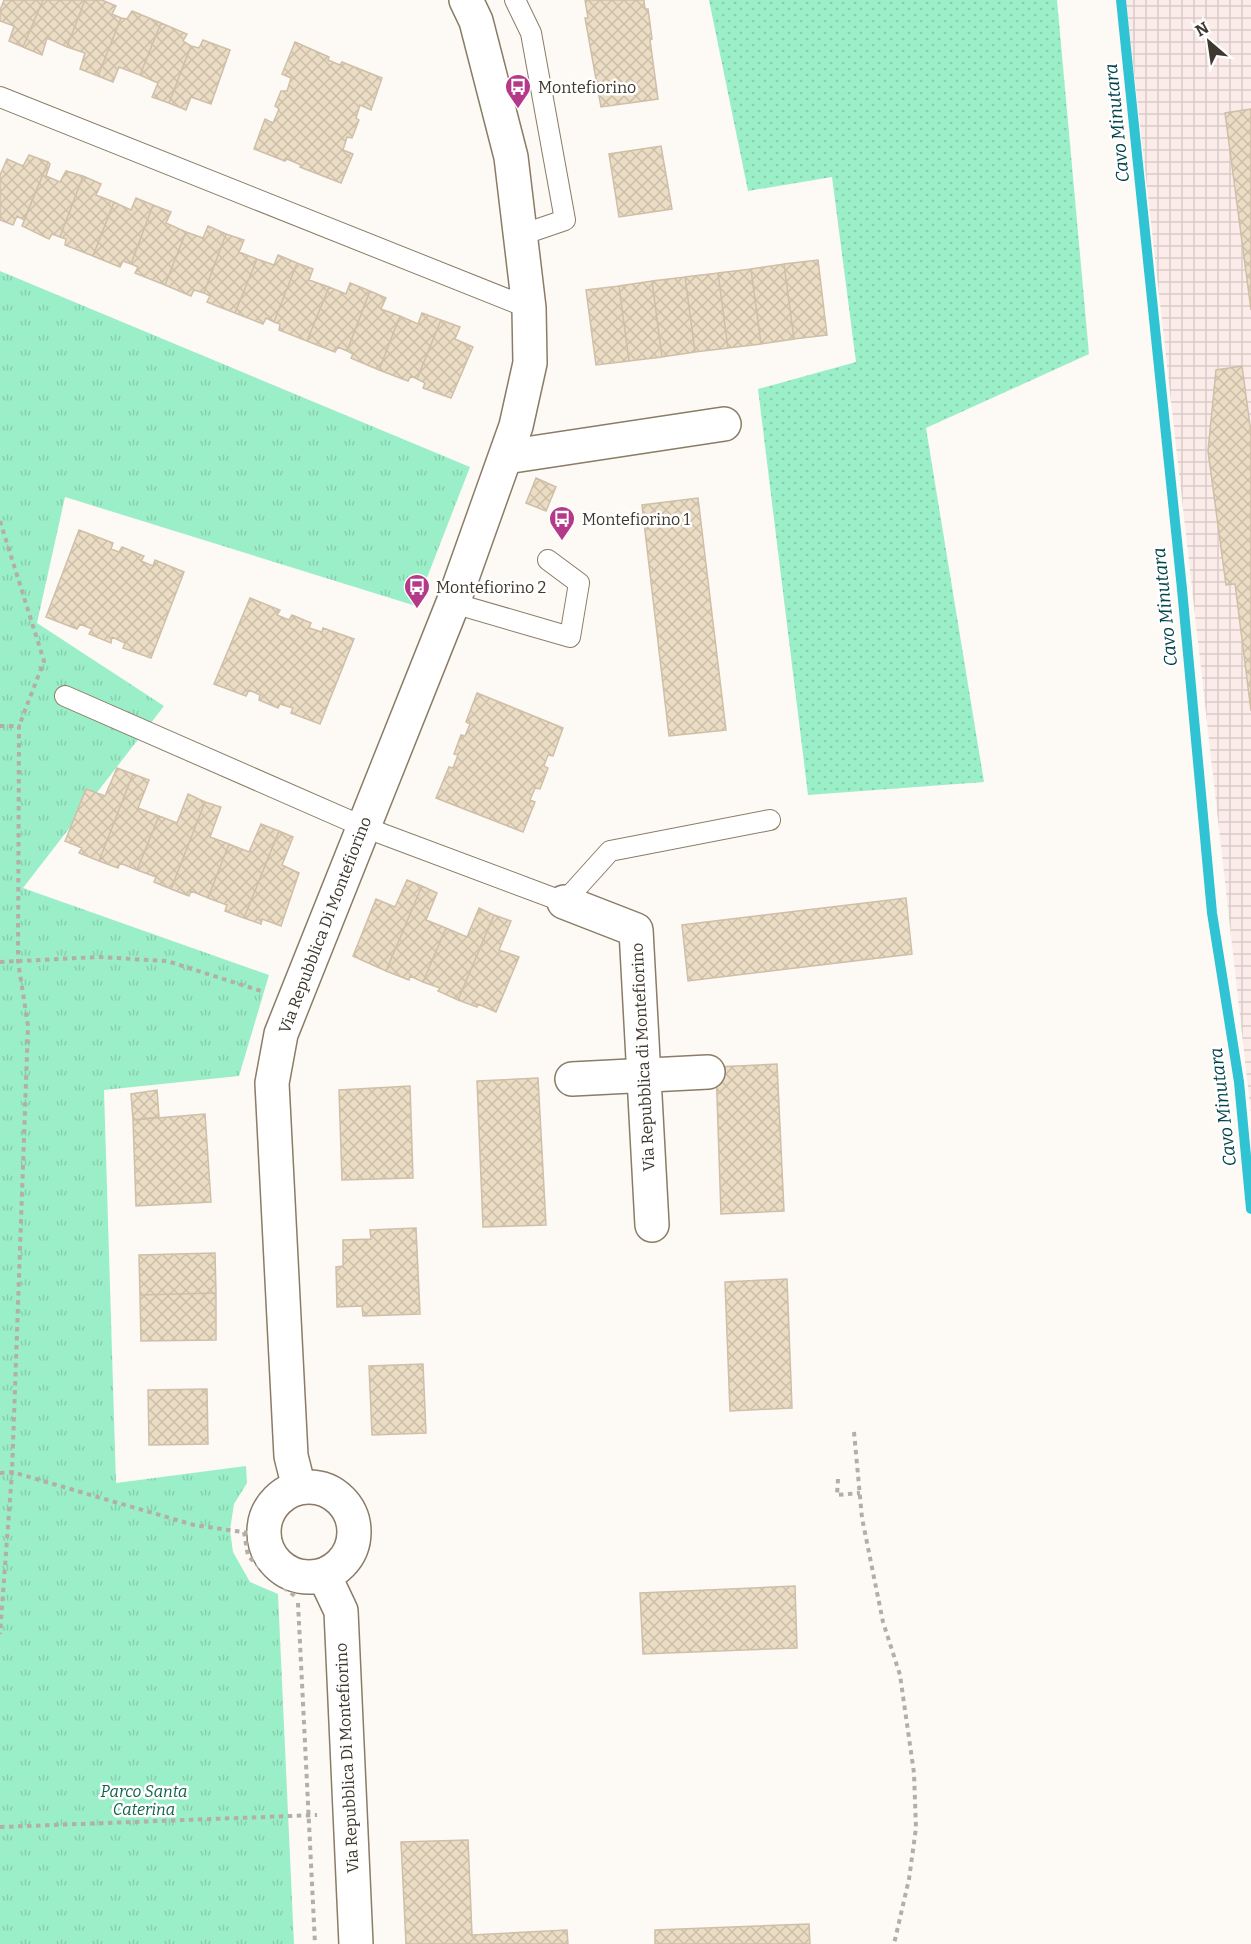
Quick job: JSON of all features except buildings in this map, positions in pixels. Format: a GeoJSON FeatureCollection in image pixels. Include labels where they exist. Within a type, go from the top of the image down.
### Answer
{"type":"FeatureCollection","features":[{"type":"Feature","properties":{"kind":"street","name":"Via Repubblica Di Montefiorino"},"geometry":{"type":"LineString","coordinates":[[299,1488],[291,1456],[272,1083],[281,1034],[453,603],[516,426],[530,363],[529,308],[511,158],[476,21],[466,0]]}},
{"type":"Feature","properties":{"kind":"street"},"geometry":{"type":"LineString","coordinates":[[506,456],[724,424]]}},
{"type":"Feature","properties":{"kind":"street","name":"Via Repubblica di Montefiorino"},"geometry":{"type":"LineString","coordinates":[[564,902],[636,930],[652,1225]]}},
{"type":"Feature","properties":{"kind":"street"},"geometry":{"type":"LineString","coordinates":[[572,1078],[708,1072]]}},
{"type":"Feature","properties":{"kind":"street"},"geometry":{"type":"LineString","coordinates":[[314,1487],[330,1492],[344,1504],[352,1518],[354,1531],[350,1552],[336,1569],[324,1575],[308,1578],[292,1575],[278,1566],[254,1533],[275,1502],[290,1491],[299,1488],[314,1487]]}},
{"type":"Feature","properties":{"kind":"street","name":"Via Repubblica Di Montefiorino"},"geometry":{"type":"LineString","coordinates":[[324,1575],[341,1611],[356,1944]]}},
{"type":"Feature","properties":{"kind":"lane"},"geometry":{"type":"LineString","coordinates":[[515,0],[531,33],[565,220],[521,235]]}},
{"type":"Feature","properties":{"kind":"lane"},"geometry":{"type":"LineString","coordinates":[[0,97],[529,308]]}},
{"type":"Feature","properties":{"kind":"lane"},"geometry":{"type":"LineString","coordinates":[[453,603],[570,638],[579,583],[548,560]]}},
{"type":"Feature","properties":{"kind":"lane"},"geometry":{"type":"LineString","coordinates":[[64,696],[364,826],[564,902],[610,851],[770,820]]}},
{"type":"Feature","properties":{"kind":"path"},"geometry":{"type":"LineString","coordinates":[[0,521],[44,661],[19,726],[18,961],[28,1026],[12,1472],[0,1634]]}},
{"type":"Feature","properties":{"kind":"path"},"geometry":{"type":"LineString","coordinates":[[0,726],[19,726]]}},
{"type":"Feature","properties":{"kind":"path"},"geometry":{"type":"LineString","coordinates":[[0,962],[98,957],[167,961],[294,1002]]}},
{"type":"Feature","properties":{"kind":"path"},"geometry":{"type":"LineString","coordinates":[[854,1432],[862,1518],[872,1575],[883,1622],[900,1675],[914,1773],[916,1828],[909,1879],[894,1944]]}},
{"type":"Feature","properties":{"kind":"path"},"geometry":{"type":"LineString","coordinates":[[0,1473],[12,1472],[194,1525],[254,1533],[248,1556],[297,1598],[315,1944]]}},
{"type":"Feature","properties":{"kind":"path"},"geometry":{"type":"LineString","coordinates":[[838,1479],[837,1495],[860,1493]]}},
{"type":"Feature","properties":{"kind":"path"},"geometry":{"type":"LineString","coordinates":[[0,1827],[350,1813]]}},
{"type":"Feature","properties":{"kind":"shaded area"},"geometry":{"type":"Polygon","coordinates":[[[1126,0],[1251,0],[1251,1114],[1126,0]]]}},
{"type":"Feature","properties":{"kind":"green space"},"geometry":{"type":"Polygon","coordinates":[[[709,0],[1057,0],[1089,354],[926,428],[984,782],[808,795],[758,389],[856,362],[832,177],[748,191],[709,0]]]}},
{"type":"Feature","properties":{"kind":"green space","name":"Parco Santa Caterina"},"geometry":{"type":"Polygon","coordinates":[[[0,271],[470,467],[416,606],[65,497],[37,623],[164,706],[23,888],[269,975],[239,1076],[104,1090],[116,1483],[246,1466],[247,1483],[234,1504],[230,1530],[233,1552],[250,1582],[278,1594],[294,1944],[0,1944],[0,271]]]}},
{"type":"Feature","properties":{"kind":"waterway","name":"Cavo Minutara"},"geometry":{"type":"LineString","coordinates":[[1121,0],[1182,589],[1212,913],[1239,1082],[1251,1209]]}},
{"type":"Feature","properties":{"kind":"place","name":"Montefiorino"},"geometry":{"type":"Point","coordinates":[518,110]}},
{"type":"Feature","properties":{"kind":"place","name":"Montefiorino 1"},"geometry":{"type":"Point","coordinates":[562,542]}},
{"type":"Feature","properties":{"kind":"place","name":"Montefiorino 2"},"geometry":{"type":"Point","coordinates":[417,610]}}]}
